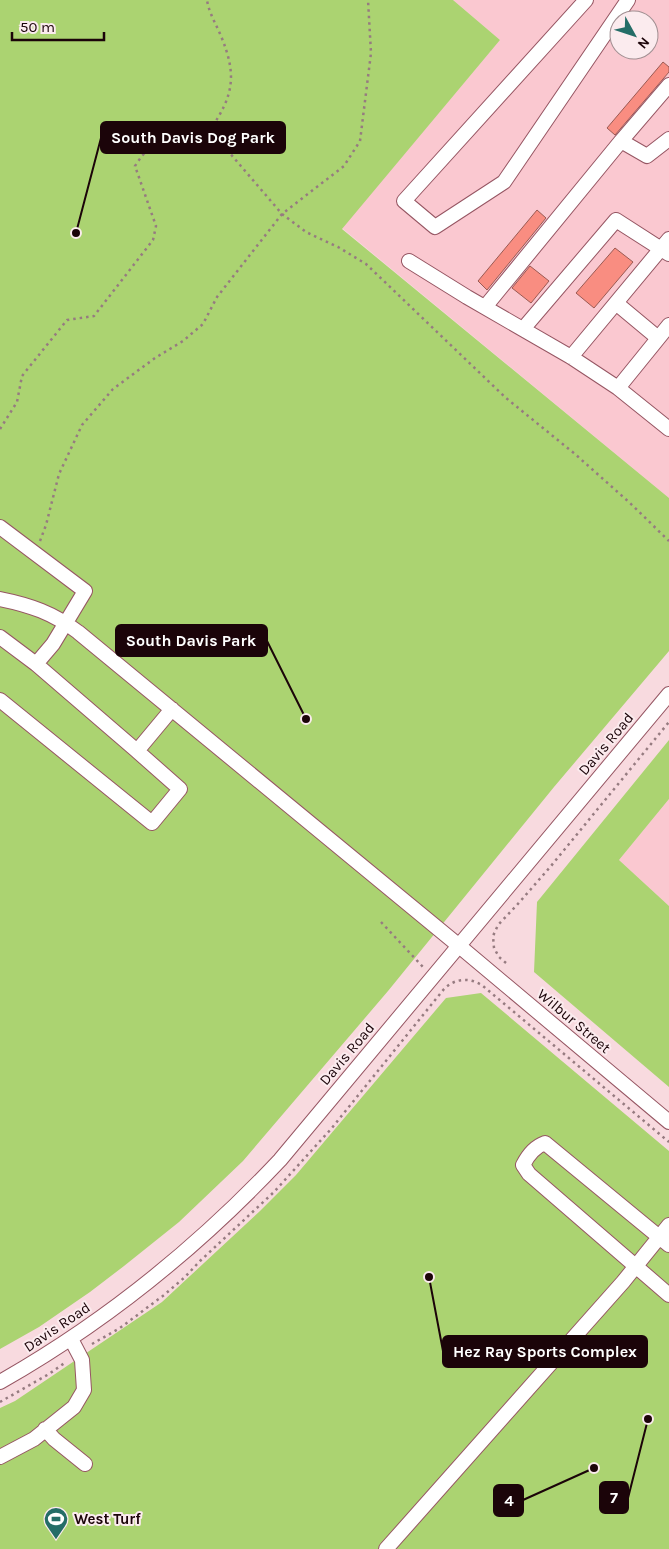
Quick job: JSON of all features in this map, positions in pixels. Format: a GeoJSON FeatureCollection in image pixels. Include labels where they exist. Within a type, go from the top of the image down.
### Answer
{"type":"FeatureCollection","features":[{"type":"Feature","properties":{"kind":"street"},"geometry":{"type":"LineString","coordinates":[[586,0],[404,201],[435,227],[504,182],[628,0]]}},
{"type":"Feature","properties":{"kind":"street"},"geometry":{"type":"LineString","coordinates":[[485,307],[669,85]]}},
{"type":"Feature","properties":{"kind":"street"},"geometry":{"type":"LineString","coordinates":[[621,141],[647,156],[669,139]]}},
{"type":"Feature","properties":{"kind":"street"},"geometry":{"type":"LineString","coordinates":[[523,329],[616,220],[666,247],[616,303],[572,357]]}},
{"type":"Feature","properties":{"kind":"street"},"geometry":{"type":"LineString","coordinates":[[409,261],[572,357],[618,388],[669,429]]}},
{"type":"Feature","properties":{"kind":"street"},"geometry":{"type":"LineString","coordinates":[[616,303],[658,338]]}},
{"type":"Feature","properties":{"kind":"street"},"geometry":{"type":"LineString","coordinates":[[618,388],[669,325]]}},
{"type":"Feature","properties":{"kind":"street"},"geometry":{"type":"LineString","coordinates":[[0,527],[86,591],[53,644],[36,664]]}},
{"type":"Feature","properties":{"kind":"street","name":"Wilbur Street"},"geometry":{"type":"LineString","coordinates":[[0,598],[25,604],[52,615],[66,624],[172,708],[669,1122]]}},
{"type":"Feature","properties":{"kind":"street"},"geometry":{"type":"LineString","coordinates":[[0,637],[36,664],[180,789],[152,823],[0,700]]}},
{"type":"Feature","properties":{"kind":"street","name":"Davis Road"},"geometry":{"type":"LineString","coordinates":[[0,1382],[71,1339],[144,1286],[206,1234],[244,1198],[280,1160],[669,694]]}},
{"type":"Feature","properties":{"kind":"street"},"geometry":{"type":"LineString","coordinates":[[137,751],[172,708]]}},
{"type":"Feature","properties":{"kind":"street"},"geometry":{"type":"LineString","coordinates":[[664,1241],[546,1143],[538,1146],[527,1156],[523,1165],[529,1174],[669,1295]]}},
{"type":"Feature","properties":{"kind":"street"},"geometry":{"type":"LineString","coordinates":[[386,1549],[636,1267],[664,1241],[669,1225]]}},
{"type":"Feature","properties":{"kind":"street"},"geometry":{"type":"LineString","coordinates":[[0,1457],[34,1439],[74,1407],[84,1390],[82,1360],[71,1339]]}},
{"type":"Feature","properties":{"kind":"street"},"geometry":{"type":"LineString","coordinates":[[45,1430],[85,1464]]}},
{"type":"Feature","properties":{"kind":"path"},"geometry":{"type":"LineString","coordinates":[[0,429],[17,402],[22,376],[67,320],[94,316],[153,240],[156,226],[135,166],[144,154],[168,142],[189,134],[210,130],[223,111],[232,82],[229,58],[207,0]]}},
{"type":"Feature","properties":{"kind":"path"},"geometry":{"type":"LineString","coordinates":[[35,553],[46,525],[59,474],[82,425],[113,390],[155,358],[183,341],[203,324],[217,296],[282,214],[344,166],[360,141],[371,53],[368,0]]}},
{"type":"Feature","properties":{"kind":"path"},"geometry":{"type":"LineString","coordinates":[[210,130],[282,214],[306,232],[338,247],[366,264],[506,398],[575,454],[669,541]]}},
{"type":"Feature","properties":{"kind":"path"},"geometry":{"type":"LineString","coordinates":[[506,962],[499,957],[493,948],[493,936],[498,925],[551,866],[669,722]]}},
{"type":"Feature","properties":{"kind":"path"},"geometry":{"type":"LineString","coordinates":[[381,922],[423,967]]}},
{"type":"Feature","properties":{"kind":"path"},"geometry":{"type":"LineString","coordinates":[[92,1344],[120,1328],[171,1289],[274,1192],[331,1129],[447,986],[457,981],[468,979],[483,986],[669,1142]]}},
{"type":"Feature","properties":{"kind":"path"},"geometry":{"type":"LineString","coordinates":[[0,1402],[66,1362]]}},
{"type":"Feature","properties":{"kind":"shaded area"},"geometry":{"type":"Polygon","coordinates":[[[453,0],[669,0],[669,498],[342,228],[500,40],[453,0]]]}},
{"type":"Feature","properties":{"kind":"shaded area"},"geometry":{"type":"Polygon","coordinates":[[[669,799],[669,906],[619,860],[669,799]]]}},
{"type":"Feature","properties":{"kind":"green space"},"geometry":{"type":"Polygon","coordinates":[[[0,0],[453,0],[500,40],[342,229],[669,498],[669,651],[554,787],[388,991],[243,1161],[179,1222],[124,1266],[39,1327],[0,1349],[0,0]]]}},
{"type":"Feature","properties":{"kind":"green space"},"geometry":{"type":"Polygon","coordinates":[[[669,740],[669,799],[619,860],[669,906],[669,1087],[534,972],[537,902],[669,740]]]}},
{"type":"Feature","properties":{"kind":"green space"},"geometry":{"type":"Polygon","coordinates":[[[481,993],[669,1151],[669,1549],[0,1549],[0,1408],[15,1401],[162,1302],[296,1175],[446,998],[481,993]]]}},
{"type":"Feature","properties":{"kind":"building"},"geometry":{"type":"Polygon","coordinates":[[[663,62],[669,67],[669,72],[615,135],[607,128],[663,62]]]}},
{"type":"Feature","properties":{"kind":"building"},"geometry":{"type":"Polygon","coordinates":[[[537,210],[546,218],[487,290],[478,281],[537,210]]]}},
{"type":"Feature","properties":{"kind":"building"},"geometry":{"type":"Polygon","coordinates":[[[615,248],[633,262],[594,308],[576,293],[615,248]]]}},
{"type":"Feature","properties":{"kind":"building"},"geometry":{"type":"Polygon","coordinates":[[[530,266],[549,281],[531,303],[512,288],[530,266]]]}},
{"type":"Feature","properties":{"kind":"place","name":"South Davis Dog Park"},"geometry":{"type":"Point","coordinates":[76,233]}},
{"type":"Feature","properties":{"kind":"place","name":"South Davis Park"},"geometry":{"type":"Point","coordinates":[306,719]}},
{"type":"Feature","properties":{"kind":"place","name":"Hez Ray Sports Complex"},"geometry":{"type":"Point","coordinates":[429,1277]}},
{"type":"Feature","properties":{"kind":"place","name":"7"},"geometry":{"type":"Point","coordinates":[648,1419]}},
{"type":"Feature","properties":{"kind":"place","name":"4"},"geometry":{"type":"Point","coordinates":[594,1468]}},
{"type":"Feature","properties":{"kind":"place","name":"West Turf"},"geometry":{"type":"Point","coordinates":[56,1540]}}]}
